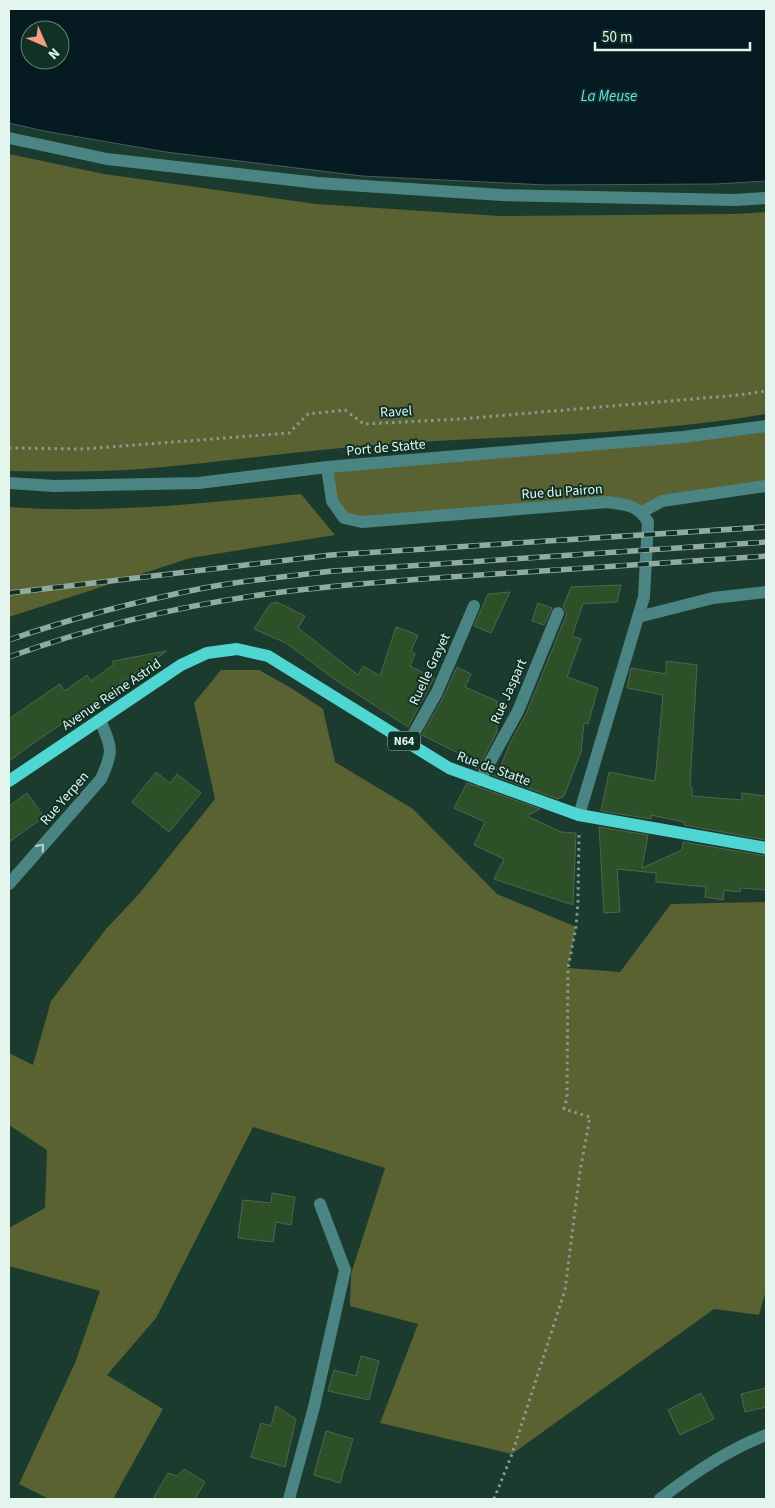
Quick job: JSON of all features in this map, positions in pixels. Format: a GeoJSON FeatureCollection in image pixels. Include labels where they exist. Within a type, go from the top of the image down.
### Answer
{"type":"FeatureCollection","features":[{"type":"Feature","properties":{"kind":"main road","name":"Rue de Statte"},"geometry":{"type":"LineString","coordinates":[[237,649],[268,656],[449,768],[480,780],[579,815],[766,848]]}},
{"type":"Feature","properties":{"kind":"main road","name":"Avenue Reine Astrid"},"geometry":{"type":"LineString","coordinates":[[9,781],[181,665],[207,653],[237,649]]}},
{"type":"Feature","properties":{"kind":"street"},"geometry":{"type":"LineString","coordinates":[[9,138],[108,159],[318,183],[502,194],[735,200],[766,198]]}},
{"type":"Feature","properties":{"kind":"street","name":"Port de Statte"},"geometry":{"type":"LineString","coordinates":[[9,483],[54,486],[199,483],[327,467],[683,437],[766,426]]}},
{"type":"Feature","properties":{"kind":"street","name":"Rue du Pairon"},"geometry":{"type":"LineString","coordinates":[[327,467],[332,501],[344,518],[362,522],[607,502],[633,506],[642,512]]}},
{"type":"Feature","properties":{"kind":"street"},"geometry":{"type":"LineString","coordinates":[[579,815],[644,597],[648,522],[642,512],[662,501],[766,486]]}},
{"type":"Feature","properties":{"kind":"street"},"geometry":{"type":"LineString","coordinates":[[638,617],[713,598],[766,592]]}},
{"type":"Feature","properties":{"kind":"street","name":"Ruelle Grayet"},"geometry":{"type":"LineString","coordinates":[[408,744],[437,692],[474,606]]}},
{"type":"Feature","properties":{"kind":"street","name":"Rue Jaspart"},"geometry":{"type":"LineString","coordinates":[[480,780],[518,711],[558,613]]}},
{"type":"Feature","properties":{"kind":"street","name":"Rue Yerpen"},"geometry":{"type":"LineString","coordinates":[[9,884],[101,778],[109,760],[111,746],[100,720]]}},
{"type":"Feature","properties":{"kind":"street"},"geometry":{"type":"LineString","coordinates":[[289,1499],[314,1407],[345,1270],[320,1204]]}},
{"type":"Feature","properties":{"kind":"street"},"geometry":{"type":"LineString","coordinates":[[660,1499],[690,1476],[740,1445],[766,1435]]}},
{"type":"Feature","properties":{"kind":"path","name":"Ravel"},"geometry":{"type":"LineString","coordinates":[[9,448],[83,450],[289,433],[308,414],[345,410],[364,424],[481,417],[739,396],[766,391]]}},
{"type":"Feature","properties":{"kind":"path"},"geometry":{"type":"LineString","coordinates":[[494,1499],[512,1454],[565,1290],[580,1171],[589,1131],[590,1117],[564,1110],[568,1098],[568,968],[576,927],[578,901],[579,815]]}},
{"type":"Feature","properties":{"kind":"green space"},"geometry":{"type":"Polygon","coordinates":[[[9,154],[104,174],[316,204],[500,216],[735,214],[766,212],[766,414],[666,427],[363,446],[142,469],[76,472],[9,471],[9,154]]]}},
{"type":"Feature","properties":{"kind":"green space"},"geometry":{"type":"Polygon","coordinates":[[[766,426],[766,486],[662,501],[642,512],[633,506],[344,518],[327,467],[766,426]]]}},
{"type":"Feature","properties":{"kind":"green space"},"geometry":{"type":"Polygon","coordinates":[[[301,494],[335,535],[190,558],[9,617],[9,507],[45,509],[118,508],[192,504],[301,494]]]}},
{"type":"Feature","properties":{"kind":"green space"},"geometry":{"type":"Polygon","coordinates":[[[221,670],[259,670],[323,709],[335,762],[413,809],[497,894],[576,927],[568,968],[620,972],[671,904],[766,902],[766,1290],[759,1315],[714,1309],[512,1454],[380,1423],[418,1324],[350,1306],[351,1274],[385,1168],[253,1127],[156,1318],[107,1375],[163,1409],[113,1499],[49,1499],[19,1484],[75,1363],[100,1291],[9,1266],[9,1228],[45,1208],[47,1150],[9,1125],[9,1053],[33,1065],[51,1001],[106,929],[139,894],[215,799],[194,703],[221,670]]]}},
{"type":"Feature","properties":{"kind":"water","name":"La Meuse"},"geometry":{"type":"Polygon","coordinates":[[[9,9],[766,9],[766,181],[716,184],[546,185],[362,176],[166,152],[44,131],[9,123],[9,9]]]}},
{"type":"Feature","properties":{"kind":"building"},"geometry":{"type":"Polygon","coordinates":[[[621,585],[617,602],[583,604],[572,636],[581,639],[567,677],[598,688],[588,724],[584,723],[581,752],[564,796],[558,799],[492,775],[497,767],[497,776],[510,743],[526,714],[566,616],[566,611],[563,607],[571,587],[621,585]]]}},
{"type":"Feature","properties":{"kind":"building"},"geometry":{"type":"Polygon","coordinates":[[[510,592],[491,633],[474,626],[488,594],[510,592]]]}},
{"type":"Feature","properties":{"kind":"building"},"geometry":{"type":"Polygon","coordinates":[[[277,602],[305,616],[298,628],[358,675],[363,666],[380,676],[396,627],[418,635],[411,651],[415,654],[410,666],[434,678],[408,727],[334,679],[286,643],[254,629],[270,604],[277,602]]]}},
{"type":"Feature","properties":{"kind":"building"},"geometry":{"type":"Polygon","coordinates":[[[538,603],[552,608],[544,625],[532,621],[538,603]]]}},
{"type":"Feature","properties":{"kind":"building"},"geometry":{"type":"Polygon","coordinates":[[[167,651],[9,761],[9,719],[60,684],[65,691],[87,675],[91,681],[113,665],[113,661],[167,651]]]}},
{"type":"Feature","properties":{"kind":"building"},"geometry":{"type":"Polygon","coordinates":[[[666,661],[697,665],[690,786],[692,787],[692,796],[742,800],[742,793],[766,796],[766,840],[684,825],[684,822],[651,815],[651,819],[601,811],[609,772],[655,781],[663,695],[627,688],[631,668],[666,674],[666,661]]]}},
{"type":"Feature","properties":{"kind":"building"},"geometry":{"type":"Polygon","coordinates":[[[457,667],[471,674],[465,687],[497,701],[497,732],[477,769],[475,769],[478,763],[422,735],[444,696],[457,667]]]}},
{"type":"Feature","properties":{"kind":"building"},"geometry":{"type":"Polygon","coordinates":[[[156,772],[170,783],[177,774],[201,793],[169,832],[132,802],[156,772]]]}},
{"type":"Feature","properties":{"kind":"building"},"geometry":{"type":"Polygon","coordinates":[[[467,783],[540,809],[527,816],[561,832],[576,833],[573,905],[494,879],[504,859],[474,845],[485,822],[454,808],[467,783]]]}},
{"type":"Feature","properties":{"kind":"building"},"geometry":{"type":"Polygon","coordinates":[[[27,793],[44,817],[9,842],[9,806],[27,793]]]}},
{"type":"Feature","properties":{"kind":"building"},"geometry":{"type":"Polygon","coordinates":[[[599,827],[648,835],[642,868],[682,850],[683,842],[766,856],[766,890],[741,888],[740,892],[724,890],[723,900],[705,897],[706,887],[656,882],[656,873],[617,869],[620,912],[604,913],[599,827]]]}},
{"type":"Feature","properties":{"kind":"building"},"geometry":{"type":"Polygon","coordinates":[[[272,1193],[295,1197],[291,1225],[276,1222],[273,1242],[238,1238],[243,1200],[271,1203],[272,1193]]]}},
{"type":"Feature","properties":{"kind":"building"},"geometry":{"type":"Polygon","coordinates":[[[361,1356],[379,1361],[369,1400],[328,1391],[334,1370],[356,1376],[361,1356]]]}},
{"type":"Feature","properties":{"kind":"building"},"geometry":{"type":"Polygon","coordinates":[[[766,1388],[766,1407],[745,1412],[741,1394],[766,1388]]]}},
{"type":"Feature","properties":{"kind":"building"},"geometry":{"type":"Polygon","coordinates":[[[701,1393],[714,1419],[680,1435],[668,1410],[701,1393]]]}},
{"type":"Feature","properties":{"kind":"building"},"geometry":{"type":"Polygon","coordinates":[[[276,1406],[296,1419],[285,1467],[251,1457],[261,1423],[271,1426],[276,1406]]]}},
{"type":"Feature","properties":{"kind":"building"},"geometry":{"type":"Polygon","coordinates":[[[326,1431],[353,1439],[340,1483],[314,1475],[326,1431]]]}},
{"type":"Feature","properties":{"kind":"building"},"geometry":{"type":"Polygon","coordinates":[[[184,1469],[205,1482],[195,1499],[153,1499],[168,1473],[177,1476],[184,1469]]]}},
{"type":"Feature","properties":{"kind":"railway"},"geometry":{"type":"LineString","coordinates":[[9,593],[331,555],[766,527]]}},
{"type":"Feature","properties":{"kind":"railway"},"geometry":{"type":"LineString","coordinates":[[9,640],[57,624],[130,604],[252,580],[333,571],[766,542]]}},
{"type":"Feature","properties":{"kind":"railway"},"geometry":{"type":"LineString","coordinates":[[9,657],[106,626],[173,610],[274,593],[435,578],[766,556]]}}]}
